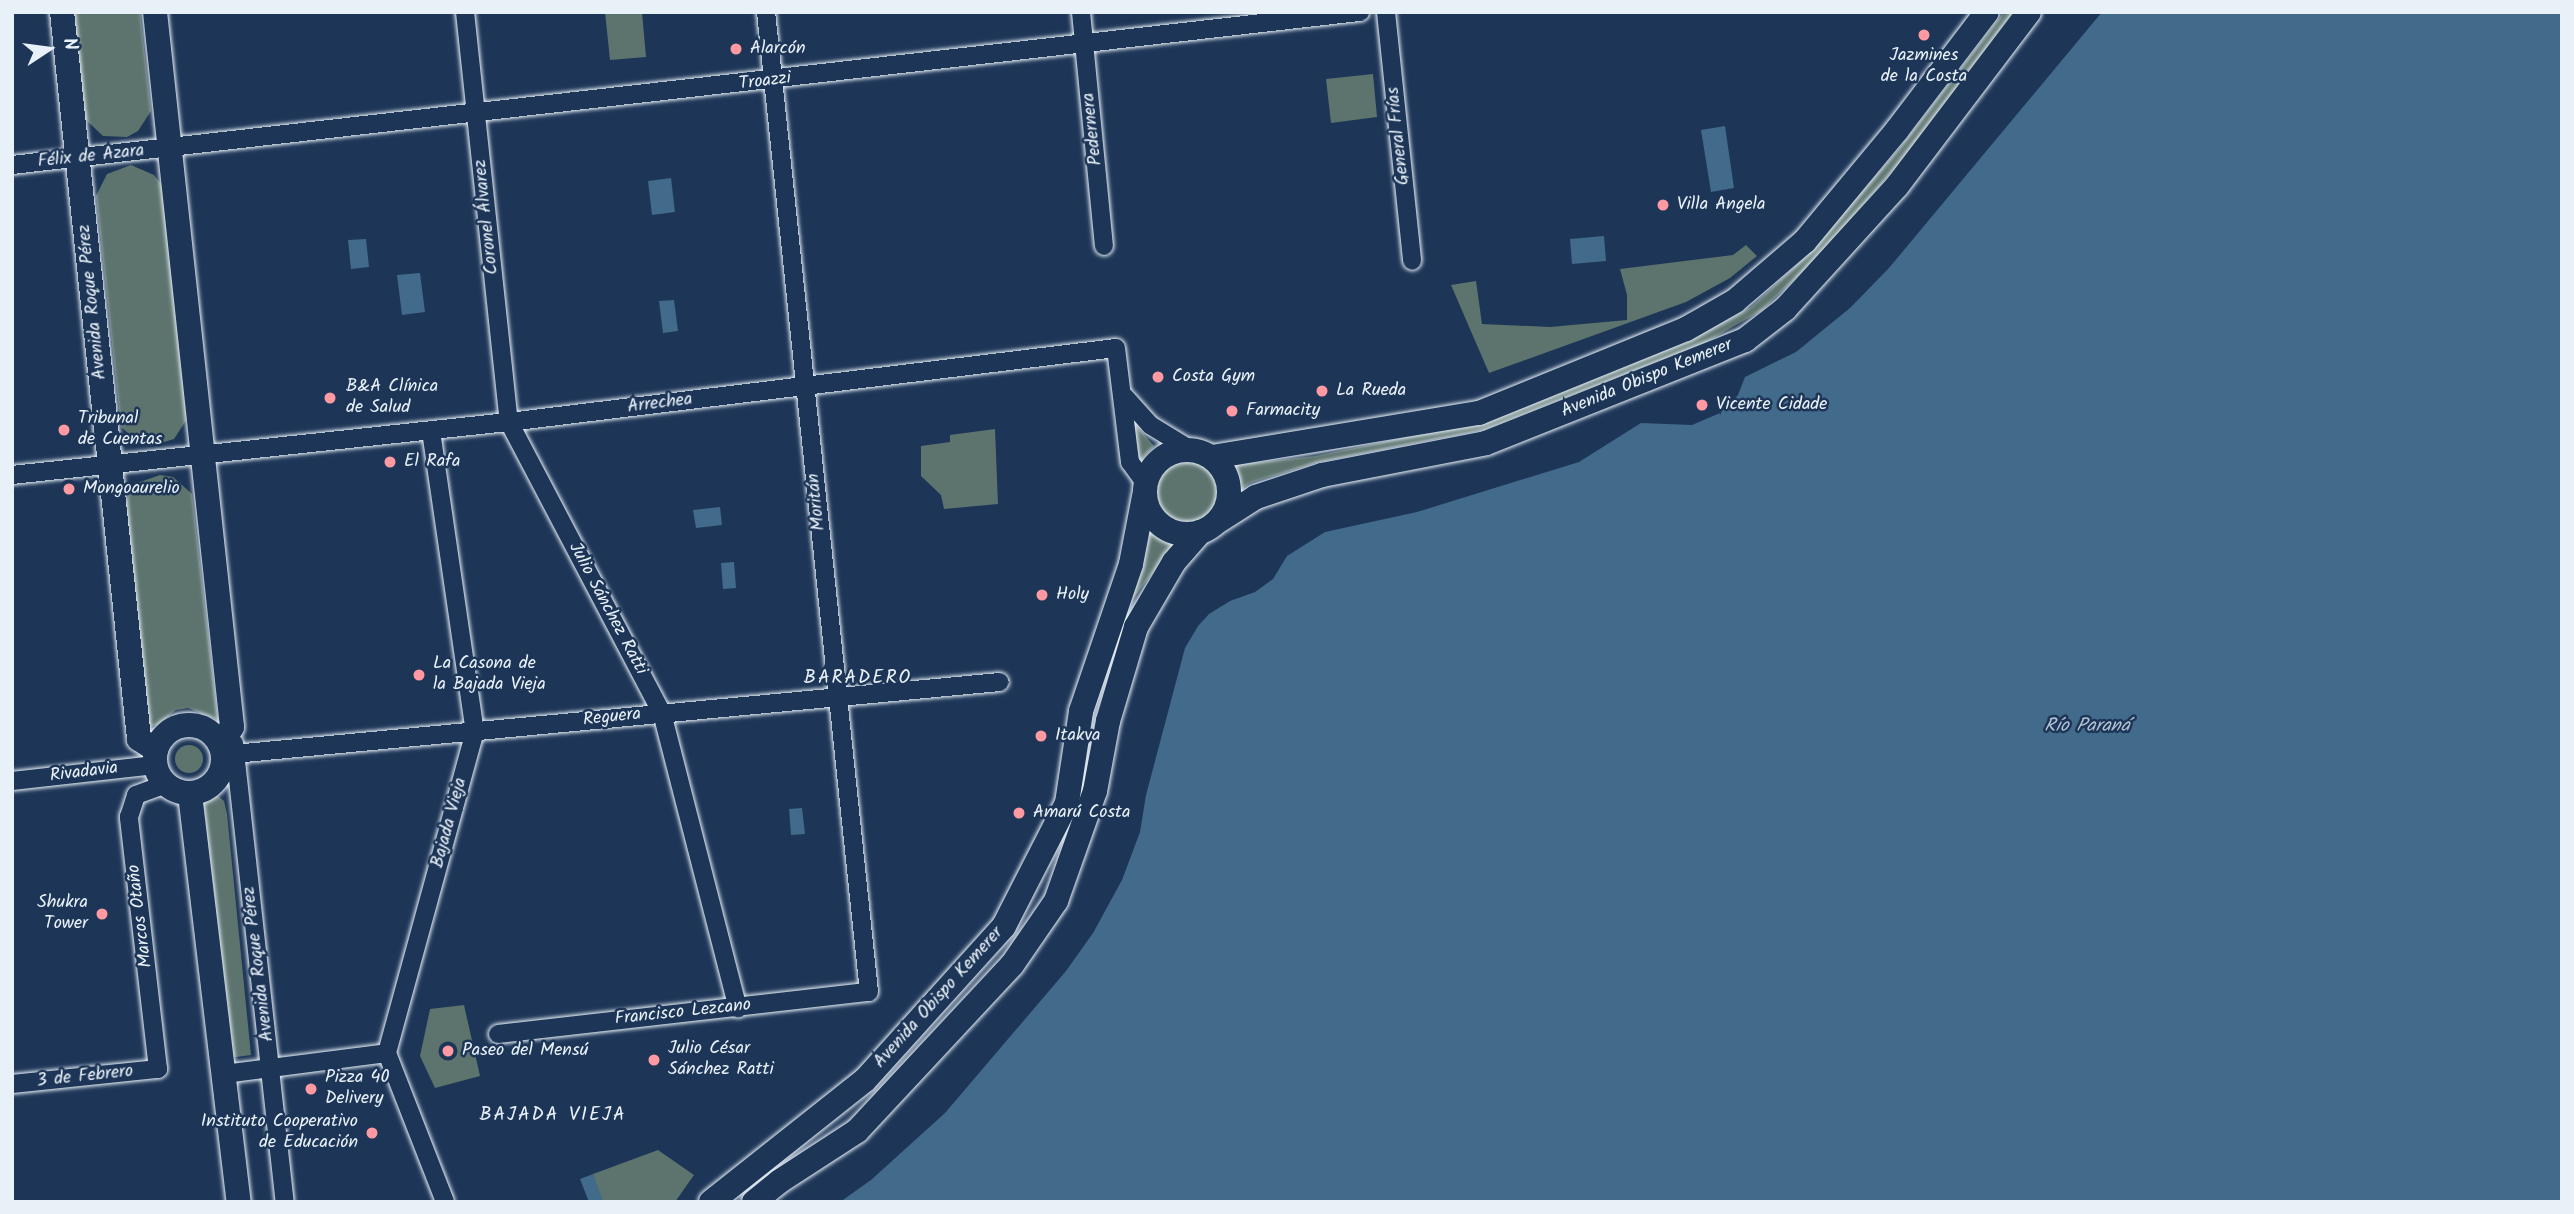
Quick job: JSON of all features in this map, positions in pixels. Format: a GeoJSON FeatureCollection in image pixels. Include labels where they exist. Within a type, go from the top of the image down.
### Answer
{"type":"FeatureCollection","features":[{"type":"Feature","properties":{"kind":"main road","name":"Avenida Roque Pérez"},"geometry":{"type":"LineString","coordinates":[[62,12],[139,739],[159,766]]}},
{"type":"Feature","properties":{"kind":"main road","name":"Avenida Roque Pérez"},"geometry":{"type":"LineString","coordinates":[[155,12],[203,457],[227,745]]}},
{"type":"Feature","properties":{"kind":"main road","name":"Avenida Obispo Kemerer"},"geometry":{"type":"LineString","coordinates":[[711,1202],[865,1080],[1004,926],[1067,803],[1081,711],[1131,564],[1145,487],[1157,462],[1167,454],[1201,453],[1479,413],[1686,329],[1734,301],[1805,242],[1897,131],[1987,12]]}},
{"type":"Feature","properties":{"kind":"main road","name":"Avenida Obispo Kemerer"},"geometry":{"type":"LineString","coordinates":[[1209,527],[1256,497],[1322,475],[1486,443],[1745,340],[1785,309],[1897,186],[2029,12]]}},
{"type":"Feature","properties":{"kind":"main road","name":"Avenida Obispo Kemerer"},"geometry":{"type":"LineString","coordinates":[[754,1202],[780,1181],[857,1131],[1012,965],[1056,901],[1095,791],[1108,721],[1136,627],[1169,570],[1226,510],[1229,488],[1222,468],[1201,453]]}},
{"type":"Feature","properties":{"kind":"main road"},"geometry":{"type":"LineString","coordinates":[[1145,487],[1153,516],[1162,526],[1187,534],[1209,527]]}},
{"type":"Feature","properties":{"kind":"main road"},"geometry":{"type":"LineString","coordinates":[[190,793],[206,789],[214,783],[223,765],[227,745],[203,728],[180,726],[170,731],[159,766],[190,793],[239,1202]]}},
{"type":"Feature","properties":{"kind":"street","name":"Coronel Álvarez"},"geometry":{"type":"LineString","coordinates":[[465,12],[509,422]]}},
{"type":"Feature","properties":{"kind":"street","name":"Moritán"},"geometry":{"type":"LineString","coordinates":[[766,12],[869,992]]}},
{"type":"Feature","properties":{"kind":"street","name":"Pedernera"},"geometry":{"type":"LineString","coordinates":[[1081,12],[1104,246]]}},
{"type":"Feature","properties":{"kind":"street","name":"Troazzi"},"geometry":{"type":"LineString","coordinates":[[170,149],[1360,12]]}},
{"type":"Feature","properties":{"kind":"street","name":"General Frías"},"geometry":{"type":"LineString","coordinates":[[1386,12],[1412,261]]}},
{"type":"Feature","properties":{"kind":"street","name":"Félix de Azara"},"geometry":{"type":"LineString","coordinates":[[12,165],[170,149]]}},
{"type":"Feature","properties":{"kind":"street","name":"Arrechea"},"geometry":{"type":"LineString","coordinates":[[12,475],[203,457],[509,422],[1116,348],[1125,397]]}},
{"type":"Feature","properties":{"kind":"street"},"geometry":{"type":"LineString","coordinates":[[1125,397],[1150,425],[1201,453]]}},
{"type":"Feature","properties":{"kind":"street"},"geometry":{"type":"LineString","coordinates":[[1125,397],[1130,462],[1145,487]]}},
{"type":"Feature","properties":{"kind":"street","name":"Julio Sánchez Ratti"},"geometry":{"type":"LineString","coordinates":[[509,422],[662,713],[738,1008]]}},
{"type":"Feature","properties":{"kind":"street","name":"Bajada Vieja"},"geometry":{"type":"LineString","coordinates":[[387,1053],[475,731],[430,430]]}},
{"type":"Feature","properties":{"kind":"street","name":"Reguera"},"geometry":{"type":"LineString","coordinates":[[227,745],[475,731],[1000,682]]}},
{"type":"Feature","properties":{"kind":"street","name":"Avenida Roque Pérez"},"geometry":{"type":"LineString","coordinates":[[227,745],[271,1067],[285,1202]]}},
{"type":"Feature","properties":{"kind":"street"},"geometry":{"type":"LineString","coordinates":[[118,769],[136,796],[159,766]]}},
{"type":"Feature","properties":{"kind":"street","name":"Rivadavia"},"geometry":{"type":"LineString","coordinates":[[12,781],[159,766]]}},
{"type":"Feature","properties":{"kind":"street","name":"Marcos Otaño"},"geometry":{"type":"LineString","coordinates":[[136,796],[129,817],[158,1069]]}},
{"type":"Feature","properties":{"kind":"street","name":"Francisco Lezcano"},"geometry":{"type":"LineString","coordinates":[[498,1034],[869,992]]}},
{"type":"Feature","properties":{"kind":"street"},"geometry":{"type":"LineString","coordinates":[[224,1074],[387,1053],[445,1202]]}},
{"type":"Feature","properties":{"kind":"street","name":"3 de Febrero"},"geometry":{"type":"LineString","coordinates":[[12,1084],[158,1069]]}},
{"type":"Feature","properties":{"kind":"green space"},"geometry":{"type":"Polygon","coordinates":[[[73,12],[140,12],[151,111],[138,131],[127,137],[103,136],[85,119],[73,12]]]}},
{"type":"Feature","properties":{"kind":"green space"},"geometry":{"type":"Polygon","coordinates":[[[605,12],[642,12],[646,57],[610,60],[605,12]]]}},
{"type":"Feature","properties":{"kind":"green space"},"geometry":{"type":"Polygon","coordinates":[[[2004,12],[2013,12],[1904,158],[1813,262],[1761,311],[1704,343],[1483,430],[1319,462],[1250,483],[1238,492],[1233,465],[1315,456],[1481,422],[1697,336],[1751,307],[1805,257],[1899,149],[2004,12]]]}},
{"type":"Feature","properties":{"kind":"green space"},"geometry":{"type":"Polygon","coordinates":[[[1373,74],[1377,117],[1331,123],[1326,79],[1373,74]]]}},
{"type":"Feature","properties":{"kind":"green space"},"geometry":{"type":"Polygon","coordinates":[[[131,165],[154,175],[162,185],[187,419],[174,439],[151,446],[139,443],[121,427],[96,196],[107,174],[131,165]]]}},
{"type":"Feature","properties":{"kind":"green space"},"geometry":{"type":"Polygon","coordinates":[[[1746,245],[1757,256],[1730,278],[1686,302],[1489,373],[1451,285],[1476,281],[1482,324],[1550,327],[1627,320],[1627,295],[1620,269],[1733,255],[1746,245]]]}},
{"type":"Feature","properties":{"kind":"green space"},"geometry":{"type":"Polygon","coordinates":[[[1129,417],[1154,446],[1138,463],[1129,417]]]}},
{"type":"Feature","properties":{"kind":"green space"},"geometry":{"type":"Polygon","coordinates":[[[995,429],[998,504],[944,509],[941,495],[921,476],[921,446],[950,442],[950,435],[995,429]]]}},
{"type":"Feature","properties":{"kind":"green space"},"geometry":{"type":"Polygon","coordinates":[[[1194,458],[1215,473],[1221,485],[1219,505],[1211,516],[1194,526],[1180,526],[1163,516],[1155,505],[1153,485],[1163,468],[1174,460],[1194,458]]]}},
{"type":"Feature","properties":{"kind":"green space"},"geometry":{"type":"Polygon","coordinates":[[[160,475],[173,477],[192,494],[218,720],[188,708],[176,710],[157,725],[149,727],[126,505],[129,493],[137,483],[160,475]]]}},
{"type":"Feature","properties":{"kind":"green space"},"geometry":{"type":"Polygon","coordinates":[[[1147,523],[1163,537],[1179,538],[1132,600],[1147,523]]]}},
{"type":"Feature","properties":{"kind":"green space"},"geometry":{"type":"Polygon","coordinates":[[[189,745],[199,749],[203,759],[199,769],[189,773],[179,769],[175,759],[179,749],[189,745]]]}},
{"type":"Feature","properties":{"kind":"green space"},"geometry":{"type":"Polygon","coordinates":[[[208,794],[216,794],[224,801],[227,814],[251,1055],[228,1058],[199,804],[208,794]]]}},
{"type":"Feature","properties":{"kind":"green space","name":"Paseo del Mensú"},"geometry":{"type":"Polygon","coordinates":[[[464,1005],[480,1076],[435,1088],[420,1056],[430,1009],[464,1005]]]}},
{"type":"Feature","properties":{"kind":"green space"},"geometry":{"type":"Polygon","coordinates":[[[658,1150],[694,1175],[675,1202],[600,1202],[593,1174],[658,1150]]]}},
{"type":"Feature","properties":{"kind":"water","name":"Río Paraná"},"geometry":{"type":"Polygon","coordinates":[[[2102,12],[2562,12],[2562,1202],[840,1202],[871,1180],[945,1113],[1066,971],[1093,933],[1122,880],[1140,832],[1146,795],[1185,648],[1209,614],[1230,601],[1255,592],[1273,579],[1287,556],[1325,532],[1417,512],[1579,462],[1641,423],[1692,425],[1720,413],[1738,395],[1745,377],[1796,352],[1850,308],[1889,268],[2102,12]]]}},
{"type":"Feature","properties":{"kind":"water"},"geometry":{"type":"Polygon","coordinates":[[[1725,126],[1734,188],[1711,192],[1701,130],[1725,126]]]}},
{"type":"Feature","properties":{"kind":"water"},"geometry":{"type":"Polygon","coordinates":[[[671,178],[675,212],[652,215],[648,181],[671,178]]]}},
{"type":"Feature","properties":{"kind":"water"},"geometry":{"type":"Polygon","coordinates":[[[1604,236],[1606,261],[1572,264],[1570,239],[1604,236]]]}},
{"type":"Feature","properties":{"kind":"water"},"geometry":{"type":"Polygon","coordinates":[[[366,239],[369,267],[351,269],[348,240],[366,239]]]}},
{"type":"Feature","properties":{"kind":"water"},"geometry":{"type":"Polygon","coordinates":[[[420,273],[425,312],[402,315],[397,275],[420,273]]]}},
{"type":"Feature","properties":{"kind":"water"},"geometry":{"type":"Polygon","coordinates":[[[674,300],[678,331],[663,333],[659,301],[674,300]]]}},
{"type":"Feature","properties":{"kind":"water"},"geometry":{"type":"Polygon","coordinates":[[[720,507],[722,525],[696,528],[693,510],[720,507]]]}},
{"type":"Feature","properties":{"kind":"water"},"geometry":{"type":"Polygon","coordinates":[[[734,562],[736,588],[723,589],[721,563],[734,562]]]}},
{"type":"Feature","properties":{"kind":"water"},"geometry":{"type":"Polygon","coordinates":[[[802,808],[805,834],[791,835],[789,809],[802,808]]]}},
{"type":"Feature","properties":{"kind":"water"},"geometry":{"type":"Polygon","coordinates":[[[593,1174],[602,1202],[589,1202],[580,1179],[593,1174]]]}},
{"type":"Feature","properties":{"kind":"place","name":"Jazmines de la Costa"},"geometry":{"type":"Point","coordinates":[1924,35]}},
{"type":"Feature","properties":{"kind":"place","name":"Alarcón"},"geometry":{"type":"Point","coordinates":[736,49]}},
{"type":"Feature","properties":{"kind":"place","name":"Villa Angela"},"geometry":{"type":"Point","coordinates":[1663,205]}},
{"type":"Feature","properties":{"kind":"place","name":"Costa Gym"},"geometry":{"type":"Point","coordinates":[1158,377]}},
{"type":"Feature","properties":{"kind":"place","name":"La Rueda"},"geometry":{"type":"Point","coordinates":[1322,391]}},
{"type":"Feature","properties":{"kind":"place","name":"B&A Clínica de Salud"},"geometry":{"type":"Point","coordinates":[330,398]}},
{"type":"Feature","properties":{"kind":"place","name":"Vicente Cidade"},"geometry":{"type":"Point","coordinates":[1702,405]}},
{"type":"Feature","properties":{"kind":"place","name":"Farmacity"},"geometry":{"type":"Point","coordinates":[1232,411]}},
{"type":"Feature","properties":{"kind":"place","name":"Tribunal de Cuentas"},"geometry":{"type":"Point","coordinates":[64,430]}},
{"type":"Feature","properties":{"kind":"place","name":"El Rafa"},"geometry":{"type":"Point","coordinates":[390,462]}},
{"type":"Feature","properties":{"kind":"place","name":"Mongoaurelio"},"geometry":{"type":"Point","coordinates":[69,489]}},
{"type":"Feature","properties":{"kind":"place","name":"Holy"},"geometry":{"type":"Point","coordinates":[1042,595]}},
{"type":"Feature","properties":{"kind":"place","name":"La Casona de la Bajada Vieja"},"geometry":{"type":"Point","coordinates":[419,675]}},
{"type":"Feature","properties":{"kind":"place","name":"Itakva"},"geometry":{"type":"Point","coordinates":[1041,736]}},
{"type":"Feature","properties":{"kind":"place","name":"Amarú Costa"},"geometry":{"type":"Point","coordinates":[1019,813]}},
{"type":"Feature","properties":{"kind":"place","name":"Shukra Tower"},"geometry":{"type":"Point","coordinates":[102,914]}},
{"type":"Feature","properties":{"kind":"place","name":"Paseo del Mensú"},"geometry":{"type":"Point","coordinates":[448,1051]}},
{"type":"Feature","properties":{"kind":"place","name":"Julio César Sánchez Ratti"},"geometry":{"type":"Point","coordinates":[654,1060]}},
{"type":"Feature","properties":{"kind":"place","name":"Pizza 40 Delivery"},"geometry":{"type":"Point","coordinates":[311,1089]}},
{"type":"Feature","properties":{"kind":"place","name":"Instituto Cooperativo de Educación"},"geometry":{"type":"Point","coordinates":[372,1133]}},
{"type":"Feature","properties":{"kind":"district","name":"BARADERO"},"geometry":{"type":"Point","coordinates":[858,679]}},
{"type":"Feature","properties":{"kind":"district","name":"BAJADA VIEJA"},"geometry":{"type":"Point","coordinates":[553,1116]}}]}
